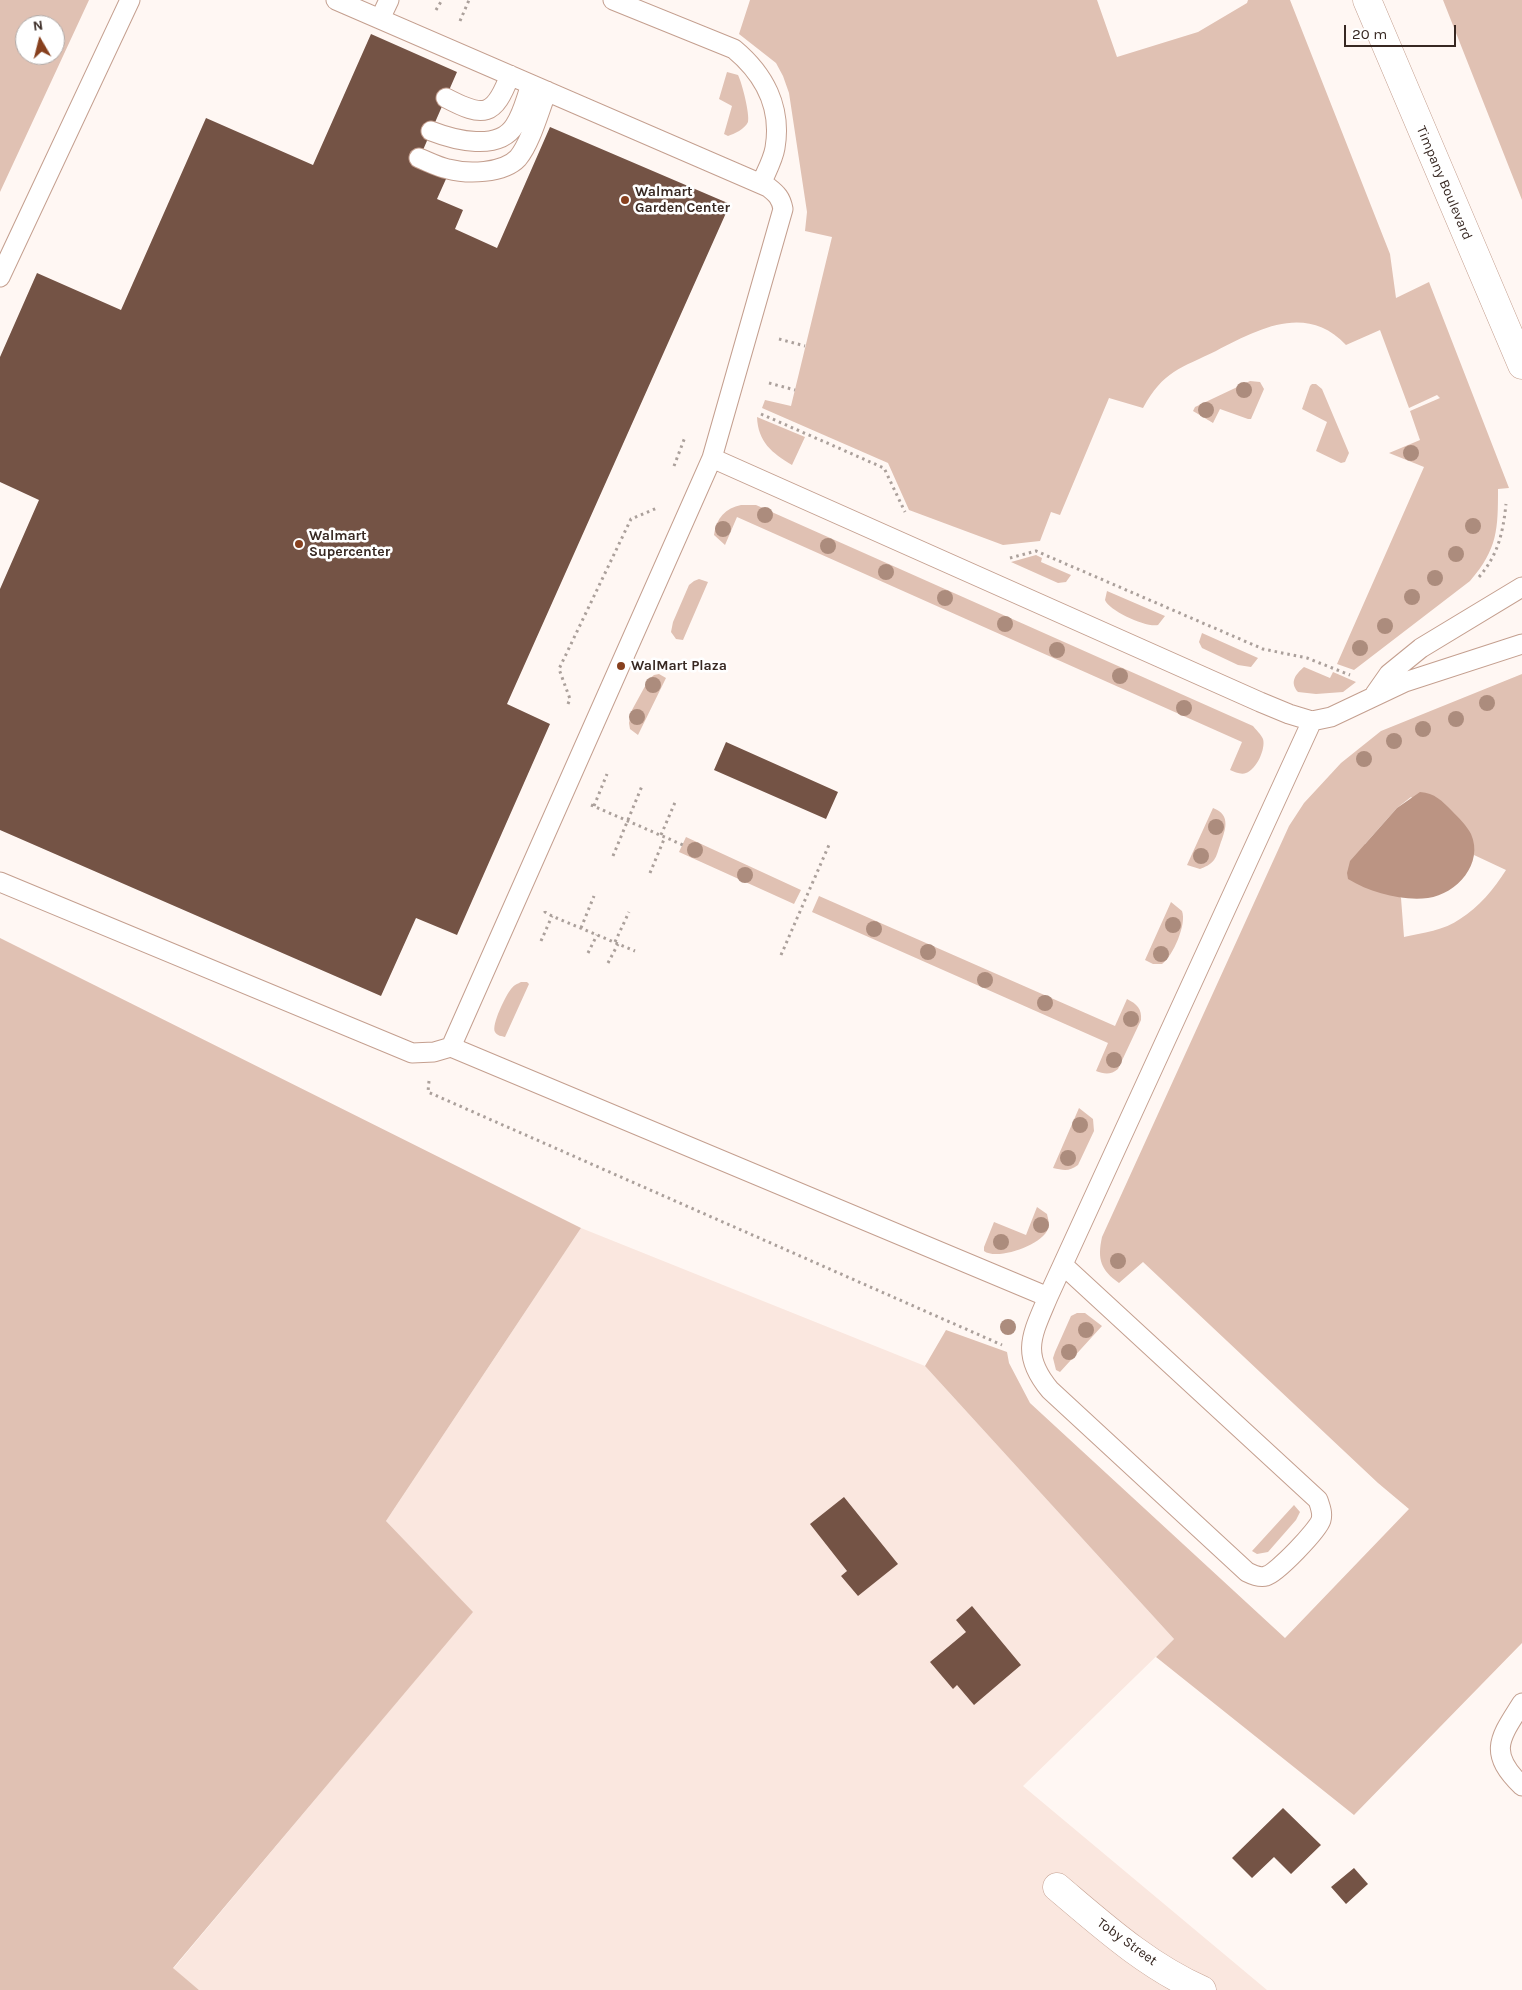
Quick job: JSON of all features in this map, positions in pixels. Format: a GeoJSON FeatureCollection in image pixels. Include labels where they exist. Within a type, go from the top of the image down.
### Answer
{"type":"FeatureCollection","features":[{"type":"Feature","properties":{"kind":"main road","name":"Timpany Boulevard"},"geometry":{"type":"LineString","coordinates":[[1367,0],[1522,365]]}},
{"type":"Feature","properties":{"kind":"main road","name":"Toby Street"},"geometry":{"type":"LineString","coordinates":[[1056,1887],[1128,1947],[1202,1990]]}},
{"type":"Feature","properties":{"kind":"lane"},"geometry":{"type":"LineString","coordinates":[[0,277],[130,0]]}},
{"type":"Feature","properties":{"kind":"lane"},"geometry":{"type":"LineString","coordinates":[[336,0],[761,184],[778,194],[782,200],[783,209],[782,219],[712,458],[622,666],[451,1047]]}},
{"type":"Feature","properties":{"kind":"lane"},"geometry":{"type":"LineString","coordinates":[[380,19],[389,0]]}},
{"type":"Feature","properties":{"kind":"lane"},"geometry":{"type":"LineString","coordinates":[[614,0],[734,49],[748,61],[764,82],[776,115],[775,148],[761,184]]}},
{"type":"Feature","properties":{"kind":"lane"},"geometry":{"type":"LineString","coordinates":[[446,98],[467,109],[486,109],[500,100],[510,75]]}},
{"type":"Feature","properties":{"kind":"lane"},"geometry":{"type":"LineString","coordinates":[[431,131],[465,141],[487,141],[505,136],[515,125],[539,88]]}},
{"type":"Feature","properties":{"kind":"lane"},"geometry":{"type":"LineString","coordinates":[[419,158],[457,171],[490,170],[512,163],[526,145],[539,88]]}},
{"type":"Feature","properties":{"kind":"lane"},"geometry":{"type":"LineString","coordinates":[[712,458],[1260,702],[1289,714],[1312,720],[1331,717],[1374,695],[1405,682],[1522,644]]}},
{"type":"Feature","properties":{"kind":"lane"},"geometry":{"type":"LineString","coordinates":[[1374,695],[1389,674],[1421,648],[1522,587]]}},
{"type":"Feature","properties":{"kind":"lane"},"geometry":{"type":"LineString","coordinates":[[1063,1265],[1318,1500],[1321,1520],[1315,1530],[1275,1572],[1266,1577],[1256,1576],[1247,1572],[1050,1390],[1034,1368],[1031,1355],[1031,1341],[1048,1297],[1312,720]]}},
{"type":"Feature","properties":{"kind":"lane"},"geometry":{"type":"LineString","coordinates":[[0,882],[412,1053],[434,1052],[451,1047],[1048,1297]]}},
{"type":"Feature","properties":{"kind":"lane"},"geometry":{"type":"LineString","coordinates":[[1522,1703],[1502,1734],[1500,1755],[1510,1774],[1522,1786]]}},
{"type":"Feature","properties":{"kind":"path"},"geometry":{"type":"LineString","coordinates":[[436,10],[442,0]]}},
{"type":"Feature","properties":{"kind":"path"},"geometry":{"type":"LineString","coordinates":[[460,21],[470,0]]}},
{"type":"Feature","properties":{"kind":"path"},"geometry":{"type":"LineString","coordinates":[[779,339],[805,346]]}},
{"type":"Feature","properties":{"kind":"path"},"geometry":{"type":"LineString","coordinates":[[769,383],[795,390]]}},
{"type":"Feature","properties":{"kind":"path"},"geometry":{"type":"LineString","coordinates":[[761,414],[884,468],[906,513]]}},
{"type":"Feature","properties":{"kind":"path"},"geometry":{"type":"LineString","coordinates":[[671,473],[688,429]]}},
{"type":"Feature","properties":{"kind":"path"},"geometry":{"type":"LineString","coordinates":[[568,706],[570,700],[560,669],[631,519],[657,508],[661,499]]}},
{"type":"Feature","properties":{"kind":"path"},"geometry":{"type":"LineString","coordinates":[[1478,578],[1491,563],[1498,545],[1506,504]]}},
{"type":"Feature","properties":{"kind":"path"},"geometry":{"type":"LineString","coordinates":[[1002,554],[1010,558],[1036,551],[1263,649],[1307,658],[1354,676]]}},
{"type":"Feature","properties":{"kind":"path"},"geometry":{"type":"LineString","coordinates":[[607,774],[593,806],[683,845]]}},
{"type":"Feature","properties":{"kind":"path"},"geometry":{"type":"LineString","coordinates":[[613,856],[642,786]]}},
{"type":"Feature","properties":{"kind":"path"},"geometry":{"type":"LineString","coordinates":[[650,873],[676,800]]}},
{"type":"Feature","properties":{"kind":"path"},"geometry":{"type":"LineString","coordinates":[[781,955],[829,845]]}},
{"type":"Feature","properties":{"kind":"path"},"geometry":{"type":"LineString","coordinates":[[581,928],[594,896]]}},
{"type":"Feature","properties":{"kind":"path"},"geometry":{"type":"LineString","coordinates":[[545,912],[634,951]]}},
{"type":"Feature","properties":{"kind":"path"},"geometry":{"type":"LineString","coordinates":[[608,963],[629,912]]}},
{"type":"Feature","properties":{"kind":"path"},"geometry":{"type":"LineString","coordinates":[[541,941],[552,916]]}},
{"type":"Feature","properties":{"kind":"path"},"geometry":{"type":"LineString","coordinates":[[588,953],[597,934]]}},
{"type":"Feature","properties":{"kind":"path"},"geometry":{"type":"LineString","coordinates":[[429,1078],[428,1092],[1006,1347]]}},
{"type":"Feature","properties":{"kind":"shaded area"},"geometry":{"type":"Polygon","coordinates":[[[0,0],[89,0],[65,52],[65,15],[15,15],[15,65],[59,65],[0,192],[0,0]]]}},
{"type":"Feature","properties":{"kind":"shaded area"},"geometry":{"type":"Polygon","coordinates":[[[750,0],[1097,0],[1117,57],[1198,32],[1247,3],[1248,0],[1290,0],[1390,254],[1396,298],[1429,282],[1509,488],[1498,489],[1498,515],[1495,538],[1486,559],[1470,581],[1354,670],[1337,664],[1424,467],[1389,453],[1420,440],[1410,411],[1440,398],[1437,395],[1409,408],[1380,330],[1346,345],[1331,332],[1315,325],[1299,323],[1282,324],[1265,328],[1174,372],[1158,386],[1143,408],[1109,398],[1060,515],[1051,512],[1040,541],[1003,545],[909,510],[888,463],[762,408],[765,400],[791,406],[832,237],[805,231],[807,212],[789,93],[776,63],[739,34],[750,0]]]}},
{"type":"Feature","properties":{"kind":"shaded area"},"geometry":{"type":"Polygon","coordinates":[[[1443,0],[1522,0],[1522,200],[1443,0]]]}},
{"type":"Feature","properties":{"kind":"shaded area"},"geometry":{"type":"Polygon","coordinates":[[[727,72],[738,75],[748,112],[748,122],[744,127],[728,136],[724,134],[732,106],[719,99],[727,72]]]}},
{"type":"Feature","properties":{"kind":"shaded area"},"geometry":{"type":"Polygon","coordinates":[[[1250,381],[1260,382],[1264,389],[1251,419],[1220,409],[1213,423],[1193,411],[1195,407],[1250,381]]]}},
{"type":"Feature","properties":{"kind":"shaded area"},"geometry":{"type":"Polygon","coordinates":[[[1312,384],[1316,384],[1322,389],[1349,453],[1345,462],[1341,463],[1316,451],[1327,422],[1302,409],[1312,384]]]}},
{"type":"Feature","properties":{"kind":"shaded area"},"geometry":{"type":"Polygon","coordinates":[[[757,417],[805,437],[792,465],[767,446],[760,433],[757,417]]]}},
{"type":"Feature","properties":{"kind":"shaded area"},"geometry":{"type":"Polygon","coordinates":[[[741,505],[756,505],[1253,726],[1260,734],[1264,743],[1259,759],[1250,771],[1244,774],[1230,770],[1242,742],[737,517],[725,545],[714,535],[719,519],[726,511],[741,505]]]}},
{"type":"Feature","properties":{"kind":"shaded area"},"geometry":{"type":"Polygon","coordinates":[[[1036,555],[1042,558],[1041,562],[1071,575],[1066,582],[1058,583],[1011,562],[1036,555]]]}},
{"type":"Feature","properties":{"kind":"shaded area"},"geometry":{"type":"Polygon","coordinates":[[[699,579],[708,582],[683,640],[676,639],[671,632],[673,622],[689,585],[699,579]]]}},
{"type":"Feature","properties":{"kind":"shaded area"},"geometry":{"type":"Polygon","coordinates":[[[1107,591],[1165,616],[1158,625],[1146,624],[1129,618],[1108,604],[1105,600],[1107,591]]]}},
{"type":"Feature","properties":{"kind":"shaded area"},"geometry":{"type":"Polygon","coordinates":[[[1202,633],[1258,658],[1251,667],[1238,665],[1202,648],[1199,642],[1202,633]]]}},
{"type":"Feature","properties":{"kind":"shaded area"},"geometry":{"type":"Polygon","coordinates":[[[1304,667],[1330,678],[1333,672],[1356,682],[1343,692],[1316,694],[1298,692],[1294,682],[1296,675],[1304,667]]]}},
{"type":"Feature","properties":{"kind":"shaded area"},"geometry":{"type":"Polygon","coordinates":[[[659,674],[666,678],[638,735],[630,729],[629,723],[632,710],[649,679],[659,674]]]}},
{"type":"Feature","properties":{"kind":"shaded area"},"geometry":{"type":"Polygon","coordinates":[[[1522,674],[1522,1643],[1354,1815],[1156,1657],[1174,1639],[925,1366],[946,1330],[1007,1352],[1009,1363],[1030,1403],[1285,1638],[1409,1509],[1378,1483],[1143,1262],[1119,1283],[1104,1269],[1100,1258],[1102,1237],[1289,826],[1304,803],[1341,763],[1381,731],[1522,674]],[[1411,797],[1397,808],[1365,844],[1401,898],[1404,937],[1433,931],[1454,923],[1474,909],[1496,884],[1506,870],[1474,855],[1473,844],[1411,797]]]}},
{"type":"Feature","properties":{"kind":"shaded area"},"geometry":{"type":"Polygon","coordinates":[[[1420,792],[1430,794],[1441,801],[1471,834],[1474,856],[1471,866],[1458,884],[1439,895],[1418,899],[1387,895],[1348,879],[1347,873],[1350,861],[1397,808],[1420,792]]]}},
{"type":"Feature","properties":{"kind":"shaded area"},"geometry":{"type":"Polygon","coordinates":[[[1213,808],[1223,815],[1226,824],[1216,857],[1206,867],[1200,869],[1187,865],[1213,808]]]}},
{"type":"Feature","properties":{"kind":"shaded area"},"geometry":{"type":"Polygon","coordinates":[[[686,837],[801,890],[794,904],[679,852],[686,837]]]}},
{"type":"Feature","properties":{"kind":"shaded area"},"geometry":{"type":"Polygon","coordinates":[[[819,896],[1115,1026],[1127,999],[1131,1001],[1140,1010],[1141,1020],[1118,1069],[1107,1073],[1096,1071],[1108,1043],[812,912],[819,896]]]}},
{"type":"Feature","properties":{"kind":"shaded area"},"geometry":{"type":"Polygon","coordinates":[[[1171,902],[1182,911],[1183,924],[1181,931],[1166,960],[1162,964],[1153,964],[1145,960],[1171,902]]]}},
{"type":"Feature","properties":{"kind":"shaded area"},"geometry":{"type":"Polygon","coordinates":[[[0,938],[581,1228],[386,1521],[473,1612],[173,1968],[199,1990],[0,1990],[0,938]]]}},
{"type":"Feature","properties":{"kind":"shaded area"},"geometry":{"type":"Polygon","coordinates":[[[521,982],[529,984],[505,1037],[498,1035],[494,1028],[500,1010],[511,989],[521,982]]]}},
{"type":"Feature","properties":{"kind":"shaded area"},"geometry":{"type":"Polygon","coordinates":[[[1079,1108],[1093,1119],[1094,1131],[1078,1165],[1069,1170],[1053,1168],[1079,1108]]]}},
{"type":"Feature","properties":{"kind":"shaded area"},"geometry":{"type":"Polygon","coordinates":[[[1037,1207],[1047,1214],[1049,1223],[1044,1235],[1037,1241],[1029,1246],[1008,1253],[990,1254],[984,1251],[994,1222],[1026,1235],[1037,1207]]]}},
{"type":"Feature","properties":{"kind":"shaded area"},"geometry":{"type":"Polygon","coordinates":[[[581,1228],[925,1366],[1174,1639],[1023,1786],[1267,1990],[199,1990],[173,1969],[472,1612],[386,1521],[581,1228]]]}},
{"type":"Feature","properties":{"kind":"shaded area"},"geometry":{"type":"Polygon","coordinates":[[[1077,1313],[1085,1313],[1102,1326],[1060,1372],[1056,1370],[1053,1358],[1071,1316],[1077,1313]]]}},
{"type":"Feature","properties":{"kind":"shaded area"},"geometry":{"type":"Polygon","coordinates":[[[1294,1505],[1300,1512],[1296,1520],[1268,1552],[1257,1554],[1252,1551],[1294,1505]]]}},
{"type":"Feature","properties":{"kind":"building","name":"Walmart Supercenter"},"geometry":{"type":"Polygon","coordinates":[[[371,34],[457,72],[416,166],[446,179],[437,199],[463,210],[455,229],[497,248],[550,127],[730,204],[507,704],[550,724],[457,935],[416,918],[381,996],[0,830],[0,589],[39,500],[0,482],[0,357],[37,273],[121,310],[206,118],[313,165],[371,34]]]}},
{"type":"Feature","properties":{"kind":"building"},"geometry":{"type":"Polygon","coordinates":[[[726,742],[838,792],[826,819],[714,770],[726,742]]]}},
{"type":"Feature","properties":{"kind":"building"},"geometry":{"type":"Polygon","coordinates":[[[844,1497],[898,1564],[858,1596],[841,1576],[847,1571],[810,1524],[844,1497]]]}},
{"type":"Feature","properties":{"kind":"building"},"geometry":{"type":"Polygon","coordinates":[[[972,1606],[1021,1665],[974,1705],[957,1685],[953,1689],[930,1662],[966,1632],[956,1620],[972,1606]]]}},
{"type":"Feature","properties":{"kind":"building"},"geometry":{"type":"Polygon","coordinates":[[[1283,1808],[1321,1845],[1291,1874],[1274,1857],[1252,1878],[1232,1858],[1283,1808]]]}},
{"type":"Feature","properties":{"kind":"building"},"geometry":{"type":"Polygon","coordinates":[[[1354,1868],[1368,1884],[1346,1904],[1331,1887],[1354,1868]]]}},
{"type":"Feature","properties":{"kind":"place","name":"Walmart Garden Center"},"geometry":{"type":"Point","coordinates":[625,200]}},
{"type":"Feature","properties":{"kind":"place","name":"Walmart Supercenter"},"geometry":{"type":"Point","coordinates":[299,544]}},
{"type":"Feature","properties":{"kind":"place","name":"WalMart Plaza"},"geometry":{"type":"Point","coordinates":[621,666]}}]}
